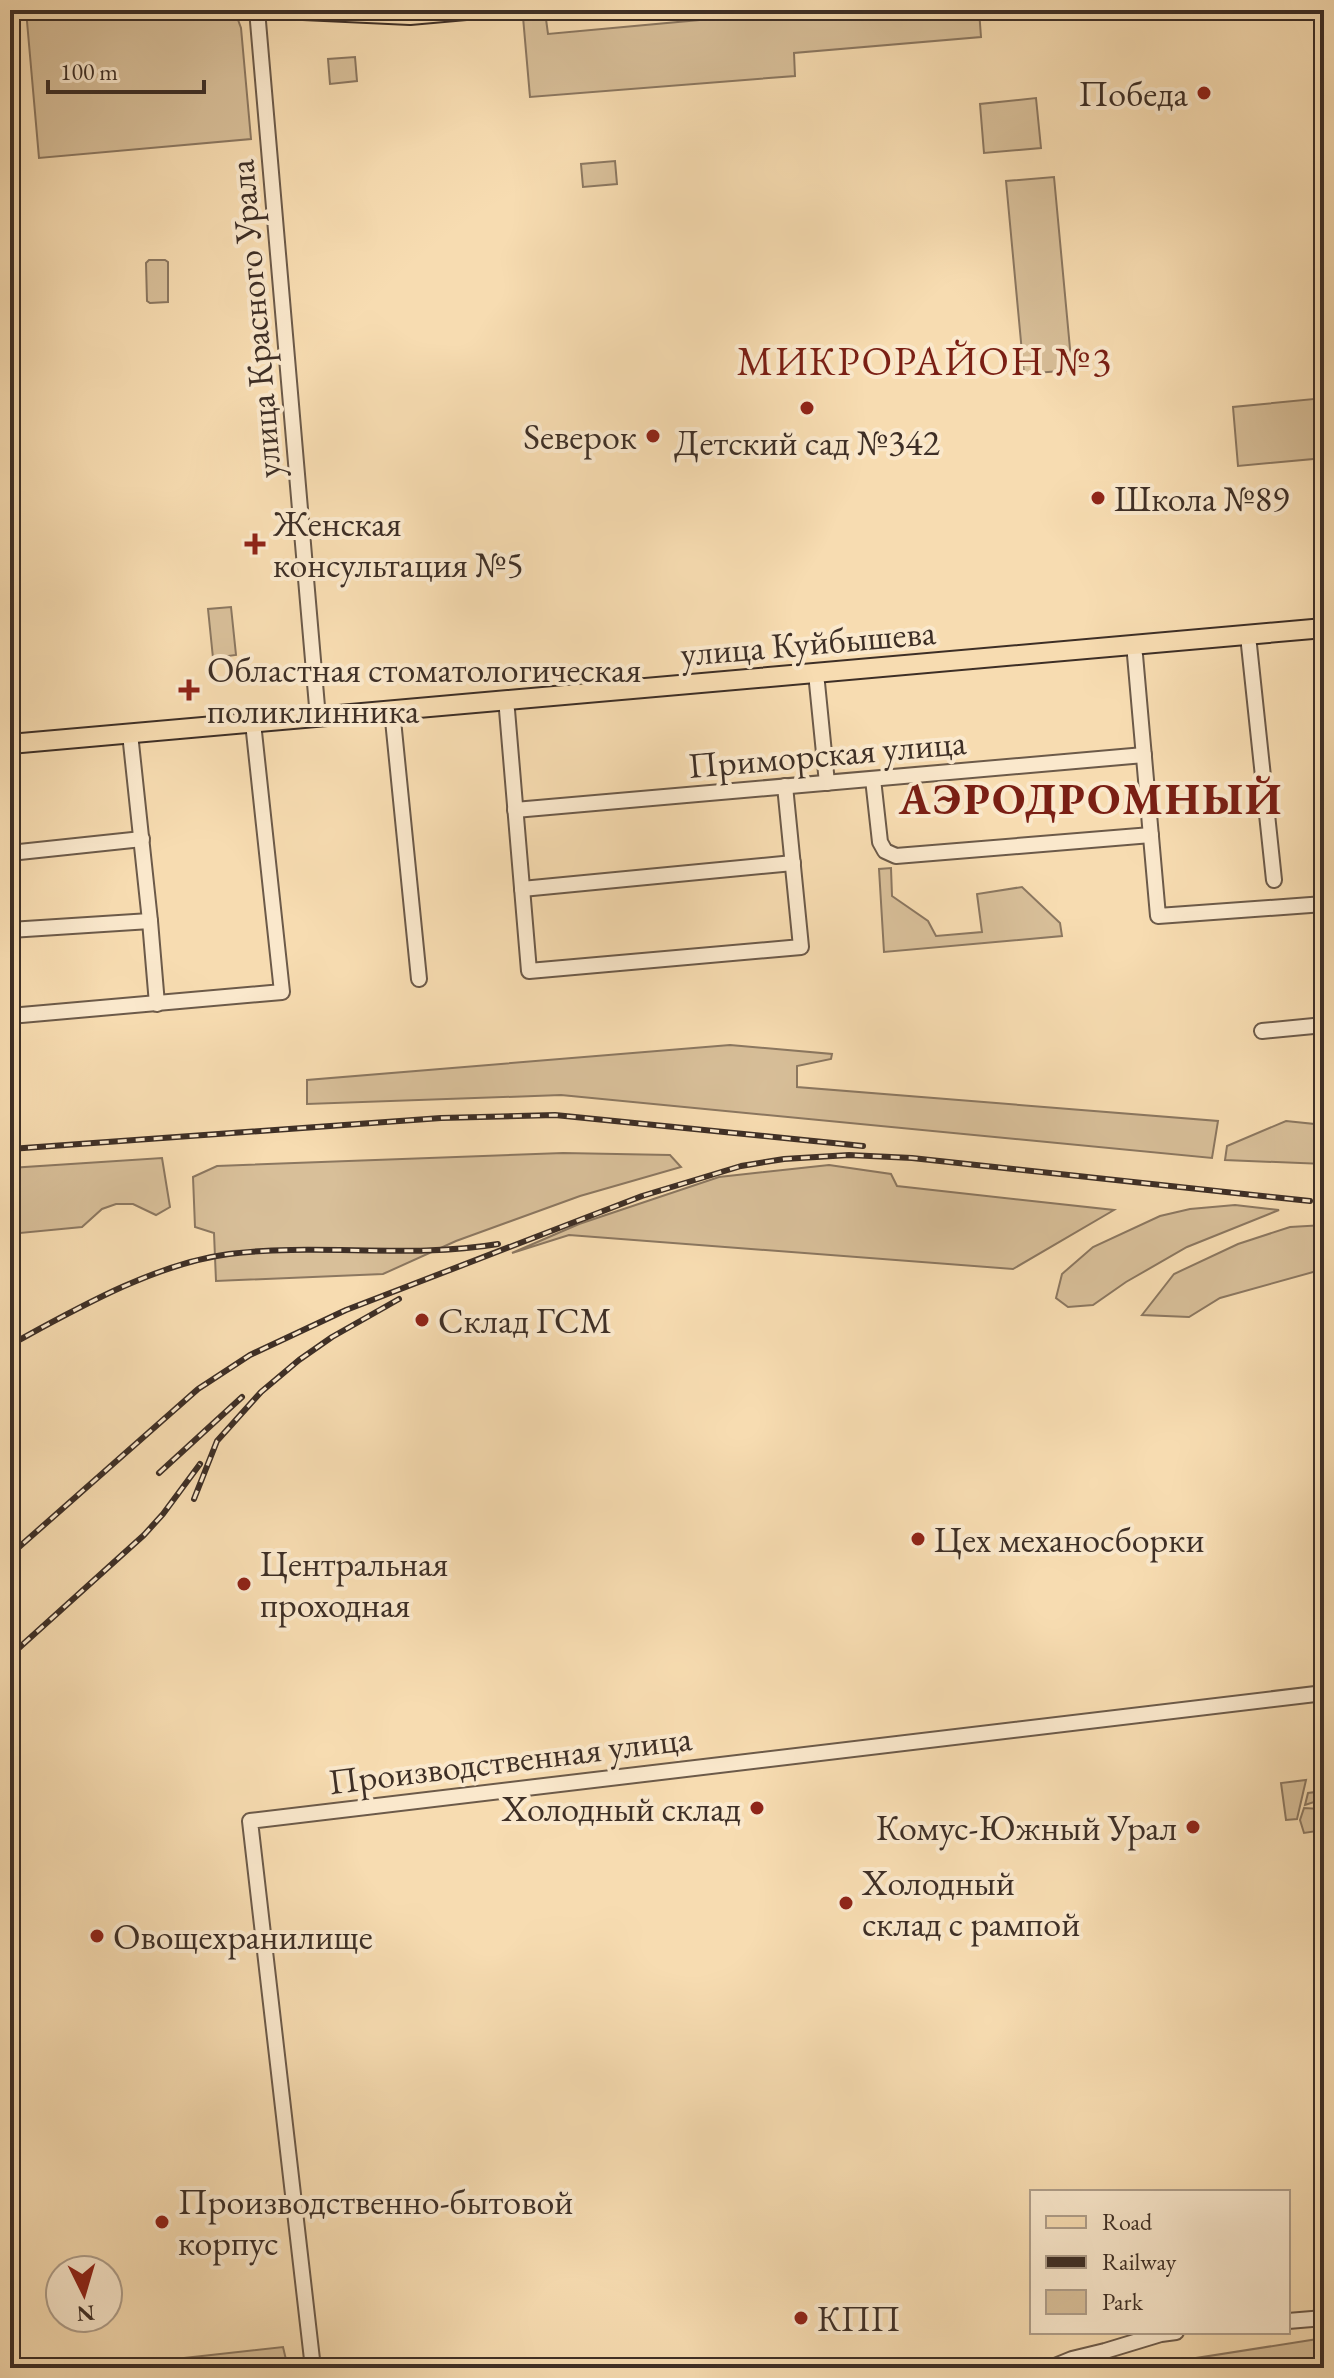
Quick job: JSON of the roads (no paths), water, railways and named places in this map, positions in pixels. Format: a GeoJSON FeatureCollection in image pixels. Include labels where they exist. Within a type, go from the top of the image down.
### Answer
{"type":"FeatureCollection","features":[{"type":"Feature","properties":{"kind":"main road"},"geometry":{"type":"LineString","coordinates":[[303,10],[410,15],[466,10]]}},
{"type":"Feature","properties":{"kind":"main road","name":"улица Куйбышева"},"geometry":{"type":"LineString","coordinates":[[1249,640],[1324,628]]}},
{"type":"Feature","properties":{"kind":"main road","name":"улица Куйбышева"},"geometry":{"type":"LineString","coordinates":[[10,752],[130,738],[1249,640],[1324,638]]}},
{"type":"Feature","properties":{"kind":"main road","name":"улица Куйбышева"},"geometry":{"type":"LineString","coordinates":[[10,744],[254,732],[319,722],[393,720],[506,706]]}},
{"type":"Feature","properties":{"kind":"street","name":"улица Красного Урала"},"geometry":{"type":"LineString","coordinates":[[257,10],[319,722]]}},
{"type":"Feature","properties":{"kind":"street"},"geometry":{"type":"LineString","coordinates":[[1249,640],[1274,880]]}},
{"type":"Feature","properties":{"kind":"street"},"geometry":{"type":"LineString","coordinates":[[1135,650],[1158,916],[1324,904]]}},
{"type":"Feature","properties":{"kind":"street"},"geometry":{"type":"LineString","coordinates":[[816,678],[827,783]]}},
{"type":"Feature","properties":{"kind":"street"},"geometry":{"type":"LineString","coordinates":[[506,706],[529,971],[801,947],[785,786]]}},
{"type":"Feature","properties":{"kind":"street"},"geometry":{"type":"LineString","coordinates":[[393,720],[419,979]]}},
{"type":"Feature","properties":{"kind":"street"},"geometry":{"type":"LineString","coordinates":[[10,1016],[282,992],[254,732]]}},
{"type":"Feature","properties":{"kind":"street"},"geometry":{"type":"LineString","coordinates":[[130,738],[157,1004]]}},
{"type":"Feature","properties":{"kind":"street","name":"Приморская улица"},"geometry":{"type":"LineString","coordinates":[[515,810],[1144,755]]}},
{"type":"Feature","properties":{"kind":"street"},"geometry":{"type":"LineString","coordinates":[[873,779],[880,842],[885,851],[896,856],[1151,835]]}},
{"type":"Feature","properties":{"kind":"street"},"geometry":{"type":"LineString","coordinates":[[10,853],[142,839]]}},
{"type":"Feature","properties":{"kind":"street"},"geometry":{"type":"LineString","coordinates":[[522,889],[793,863]]}},
{"type":"Feature","properties":{"kind":"street"},"geometry":{"type":"LineString","coordinates":[[10,930],[150,921]]}},
{"type":"Feature","properties":{"kind":"street"},"geometry":{"type":"LineString","coordinates":[[1262,1031],[1324,1025]]}},
{"type":"Feature","properties":{"kind":"street","name":"Производственная улица"},"geometry":{"type":"LineString","coordinates":[[313,2368],[250,1821],[1324,1693]]}},
{"type":"Feature","properties":{"kind":"street"},"geometry":{"type":"LineString","coordinates":[[1290,2321],[1324,2318]]}},
{"type":"Feature","properties":{"kind":"street"},"geometry":{"type":"LineString","coordinates":[[1050,2368],[1161,2334]]}},
{"type":"Feature","properties":{"kind":"railway"},"geometry":{"type":"LineString","coordinates":[[10,1149],[441,1118],[555,1115],[863,1146]]}},
{"type":"Feature","properties":{"kind":"railway"},"geometry":{"type":"LineString","coordinates":[[10,1555],[198,1389],[250,1355],[346,1310],[642,1196],[741,1166],[784,1159],[849,1155],[912,1158],[1310,1201]]}},
{"type":"Feature","properties":{"kind":"railway"},"geometry":{"type":"LineString","coordinates":[[10,1345],[116,1290],[172,1267],[201,1259],[262,1251],[431,1250],[498,1244]]}},
{"type":"Feature","properties":{"kind":"railway"},"geometry":{"type":"LineString","coordinates":[[194,1499],[217,1441],[261,1392],[332,1337],[399,1299]]}},
{"type":"Feature","properties":{"kind":"railway"},"geometry":{"type":"LineString","coordinates":[[159,1473],[242,1397]]}},
{"type":"Feature","properties":{"kind":"railway"},"geometry":{"type":"LineString","coordinates":[[10,1656],[144,1535],[200,1464]]}},
{"type":"Feature","properties":{"kind":"place","name":"Победа"},"geometry":{"type":"Point","coordinates":[1204,93]}},
{"type":"Feature","properties":{"kind":"place","name":"Детский сад №342"},"geometry":{"type":"Point","coordinates":[807,408]}},
{"type":"Feature","properties":{"kind":"place","name":"Sеверок"},"geometry":{"type":"Point","coordinates":[653,436]}},
{"type":"Feature","properties":{"kind":"place","name":"Школа №89"},"geometry":{"type":"Point","coordinates":[1098,498]}},
{"type":"Feature","properties":{"kind":"place","name":"Женская консультация №5"},"geometry":{"type":"Point","coordinates":[255,544]}},
{"type":"Feature","properties":{"kind":"place","name":"Областная стоматологическая поликлинника"},"geometry":{"type":"Point","coordinates":[189,690]}},
{"type":"Feature","properties":{"kind":"place","name":"Склад ГСМ"},"geometry":{"type":"Point","coordinates":[422,1320]}},
{"type":"Feature","properties":{"kind":"place","name":"Цех механосборки"},"geometry":{"type":"Point","coordinates":[918,1539]}},
{"type":"Feature","properties":{"kind":"place","name":"Центральная проходная"},"geometry":{"type":"Point","coordinates":[244,1584]}},
{"type":"Feature","properties":{"kind":"place","name":"Холодный склад"},"geometry":{"type":"Point","coordinates":[757,1808]}},
{"type":"Feature","properties":{"kind":"place","name":"Комус-Южный Урал"},"geometry":{"type":"Point","coordinates":[1193,1827]}},
{"type":"Feature","properties":{"kind":"place","name":"Холодный склад с рампой"},"geometry":{"type":"Point","coordinates":[846,1903]}},
{"type":"Feature","properties":{"kind":"place","name":"Овощехранилище"},"geometry":{"type":"Point","coordinates":[97,1936]}},
{"type":"Feature","properties":{"kind":"place","name":"Производственно-бытовой корпус"},"geometry":{"type":"Point","coordinates":[162,2222]}},
{"type":"Feature","properties":{"kind":"place","name":"КПП"},"geometry":{"type":"Point","coordinates":[801,2318]}},
{"type":"Feature","properties":{"kind":"district","name":"МИКРОРАЙОН №3"},"geometry":{"type":"Point","coordinates":[925,361]}},
{"type":"Feature","properties":{"kind":"district","name":"АЭРОДРОМНЫЙ"},"geometry":{"type":"Point","coordinates":[1091,799]}}]}
